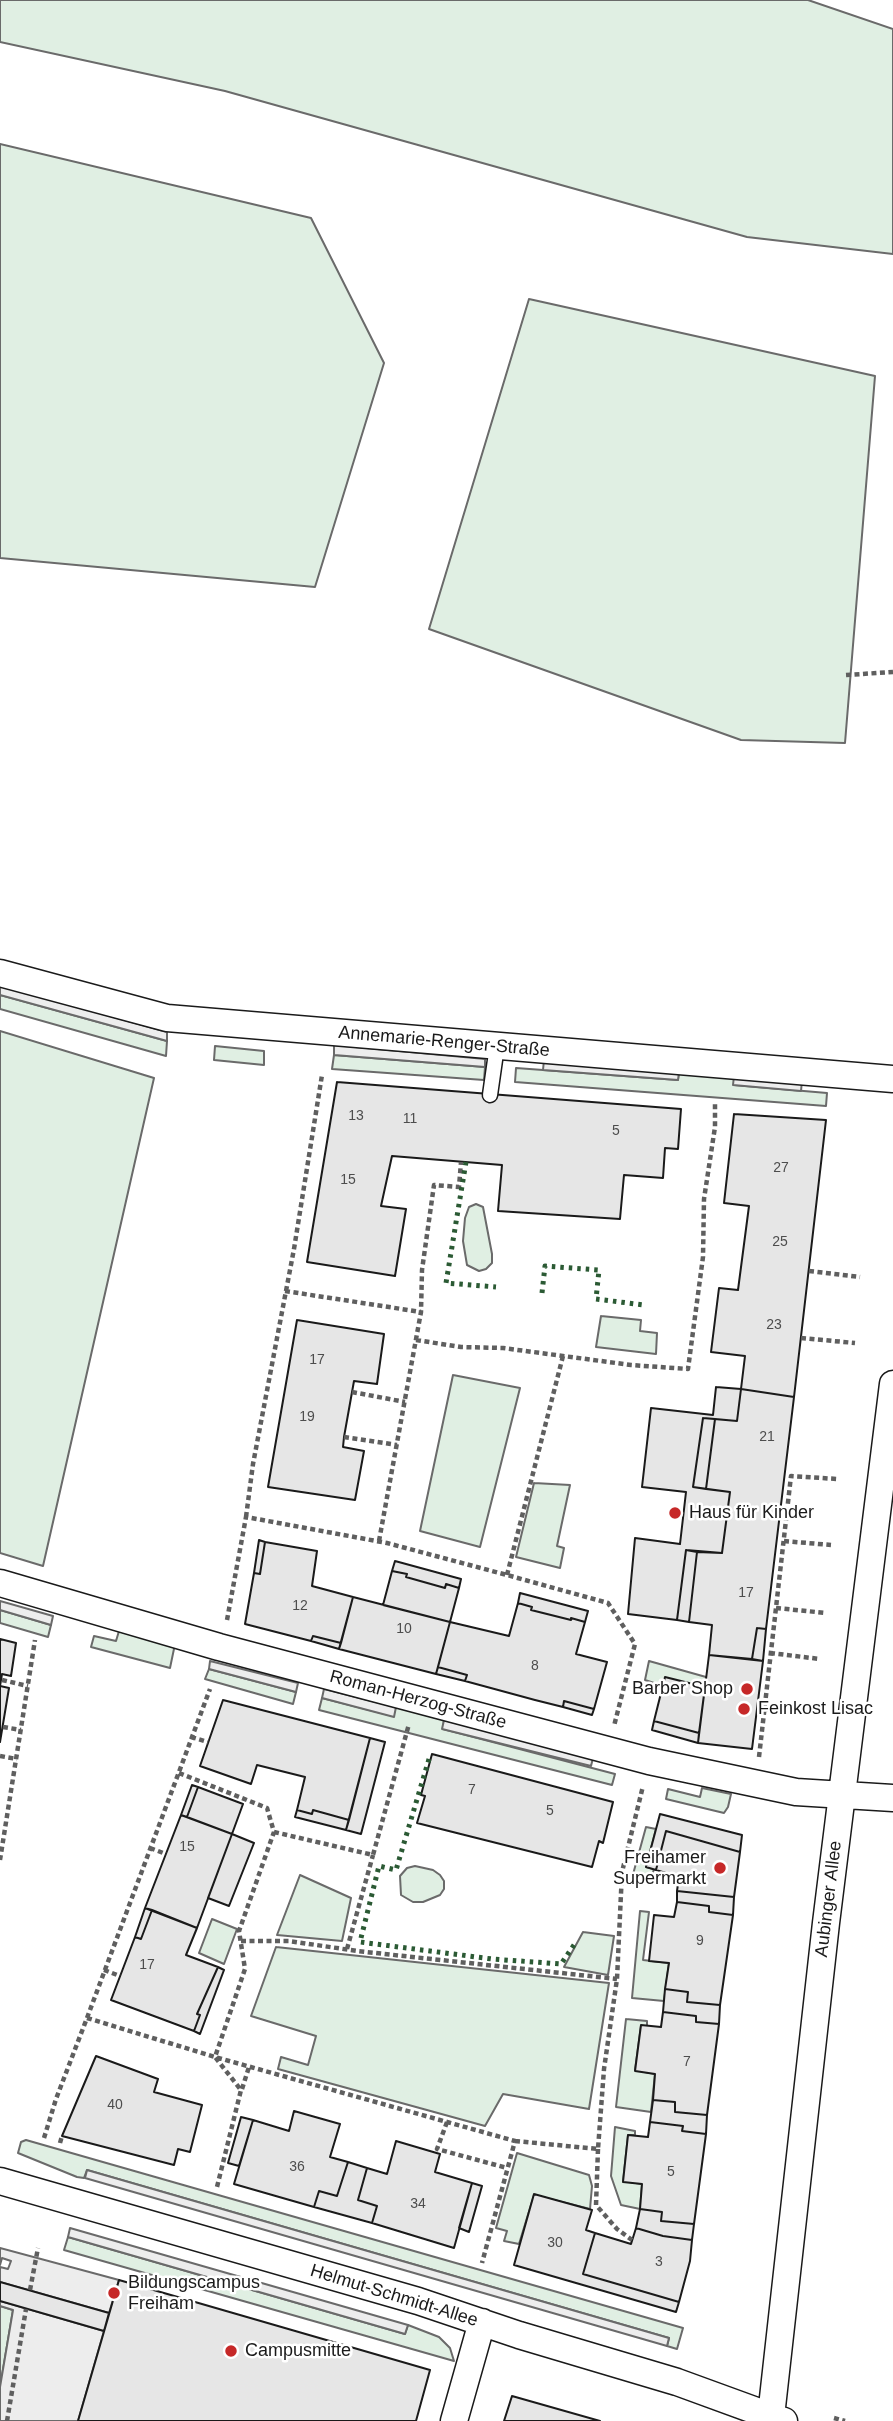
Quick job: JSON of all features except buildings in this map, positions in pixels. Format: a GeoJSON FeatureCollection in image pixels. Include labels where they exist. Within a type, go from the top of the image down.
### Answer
{"type":"FeatureCollection","features":[{"type":"Feature","properties":{"kind":"street","name":"Annemarie-Renger-Straße"},"geometry":{"type":"LineString","coordinates":[[0,973],[167,1018],[893,1079]]}},
{"type":"Feature","properties":{"kind":"street","name":"Aubinger Allee"},"geometry":{"type":"LineString","coordinates":[[775,2419],[794,2194],[893,1384]]}},
{"type":"Feature","properties":{"kind":"street","name":"Roman-Herzog-Straße"},"geometry":{"type":"LineString","coordinates":[[0,1583],[219,1647],[649,1761],[796,1792],[893,1798]]}},
{"type":"Feature","properties":{"kind":"street","name":"Helmut-Schmidt-Allee"},"geometry":{"type":"LineString","coordinates":[[0,2181],[418,2301],[677,2382],[775,2419]]}},
{"type":"Feature","properties":{"kind":"street"},"geometry":{"type":"LineString","coordinates":[[454,2421],[482,2322]]}},
{"type":"Feature","properties":{"kind":"lane"},"geometry":{"type":"LineString","coordinates":[[490,1095],[497,1046]]}},
{"type":"Feature","properties":{"kind":"path"},"geometry":{"type":"LineString","coordinates":[[846,675],[893,672]]}},
{"type":"Feature","properties":{"kind":"path"},"geometry":{"type":"LineString","coordinates":[[226,1628],[322,1075]]}},
{"type":"Feature","properties":{"kind":"path"},"geometry":{"type":"LineString","coordinates":[[416,1340],[461,1347],[503,1348],[688,1369],[703,1257],[704,1199],[715,1127],[715,1104]]}},
{"type":"Feature","properties":{"kind":"path"},"geometry":{"type":"LineString","coordinates":[[379,1541],[421,1312],[422,1270],[434,1185],[459,1186],[461,1162]]}},
{"type":"Feature","properties":{"kind":"path"},"geometry":{"type":"LineString","coordinates":[[809,1271],[860,1277]]}},
{"type":"Feature","properties":{"kind":"path"},"geometry":{"type":"LineString","coordinates":[[285,1291],[421,1312]]}},
{"type":"Feature","properties":{"kind":"path"},"geometry":{"type":"LineString","coordinates":[[801,1338],[855,1343]]}},
{"type":"Feature","properties":{"kind":"path"},"geometry":{"type":"LineString","coordinates":[[507,1576],[563,1356]]}},
{"type":"Feature","properties":{"kind":"path"},"geometry":{"type":"LineString","coordinates":[[352,1392],[405,1402]]}},
{"type":"Feature","properties":{"kind":"path"},"geometry":{"type":"LineString","coordinates":[[344,1437],[397,1445]]}},
{"type":"Feature","properties":{"kind":"path"},"geometry":{"type":"LineString","coordinates":[[759,1758],[784,1541],[788,1476],[837,1479]]}},
{"type":"Feature","properties":{"kind":"path"},"geometry":{"type":"LineString","coordinates":[[246,1517],[379,1541],[608,1603],[635,1644],[609,1751]]}},
{"type":"Feature","properties":{"kind":"path"},"geometry":{"type":"LineString","coordinates":[[784,1541],[831,1545]]}},
{"type":"Feature","properties":{"kind":"path"},"geometry":{"type":"LineString","coordinates":[[776,1608],[826,1613]]}},
{"type":"Feature","properties":{"kind":"path"},"geometry":{"type":"LineString","coordinates":[[0,1860],[2,1832],[17,1759],[35,1640]]}},
{"type":"Feature","properties":{"kind":"path"},"geometry":{"type":"LineString","coordinates":[[770,1653],[820,1659]]}},
{"type":"Feature","properties":{"kind":"path"},"geometry":{"type":"LineString","coordinates":[[2,1680],[28,1686]]}},
{"type":"Feature","properties":{"kind":"path"},"geometry":{"type":"LineString","coordinates":[[44,2138],[56,2099],[210,1689]]}},
{"type":"Feature","properties":{"kind":"path"},"geometry":{"type":"LineString","coordinates":[[347,1949],[414,1700]]}},
{"type":"Feature","properties":{"kind":"path"},"geometry":{"type":"LineString","coordinates":[[764,1709],[810,1713]]}},
{"type":"Feature","properties":{"kind":"path"},"geometry":{"type":"LineString","coordinates":[[2,1727],[21,1730]]}},
{"type":"Feature","properties":{"kind":"path"},"geometry":{"type":"LineString","coordinates":[[191,1737],[208,1742]]}},
{"type":"Feature","properties":{"kind":"path"},"geometry":{"type":"LineString","coordinates":[[0,1756],[17,1759]]}},
{"type":"Feature","properties":{"kind":"path"},"geometry":{"type":"LineString","coordinates":[[632,2239],[617,2229],[596,2205],[604,2069],[617,1979],[622,1872],[649,1761]]}},
{"type":"Feature","properties":{"kind":"path"},"geometry":{"type":"LineString","coordinates":[[179,1773],[267,1808],[274,1832],[239,1931],[245,1969],[215,2057]]}},
{"type":"Feature","properties":{"kind":"path"},"geometry":{"type":"LineString","coordinates":[[274,1832],[373,1855]]}},
{"type":"Feature","properties":{"kind":"path"},"geometry":{"type":"LineString","coordinates":[[150,1848],[166,1854]]}},
{"type":"Feature","properties":{"kind":"path"},"geometry":{"type":"LineString","coordinates":[[241,1941],[289,1941],[617,1979]]}},
{"type":"Feature","properties":{"kind":"path"},"geometry":{"type":"LineString","coordinates":[[104,1970],[120,1976]]}},
{"type":"Feature","properties":{"kind":"path"},"geometry":{"type":"LineString","coordinates":[[86,2018],[249,2067],[515,2141],[598,2149]]}},
{"type":"Feature","properties":{"kind":"path"},"geometry":{"type":"LineString","coordinates":[[215,2057],[242,2090]]}},
{"type":"Feature","properties":{"kind":"path"},"geometry":{"type":"LineString","coordinates":[[217,2188],[249,2067]]}},
{"type":"Feature","properties":{"kind":"path"},"geometry":{"type":"LineString","coordinates":[[447,2122],[437,2149],[507,2168]]}},
{"type":"Feature","properties":{"kind":"path"},"geometry":{"type":"LineString","coordinates":[[60,2143],[62,2136]]}},
{"type":"Feature","properties":{"kind":"path"},"geometry":{"type":"LineString","coordinates":[[482,2263],[515,2141]]}},
{"type":"Feature","properties":{"kind":"path"},"geometry":{"type":"LineString","coordinates":[[30,2290],[38,2248]]}},
{"type":"Feature","properties":{"kind":"path"},"geometry":{"type":"LineString","coordinates":[[7,2421],[26,2308]]}},
{"type":"Feature","properties":{"kind":"path"},"geometry":{"type":"LineString","coordinates":[[834,2418],[845,2421]]}},
{"type":"Feature","properties":{"kind":"green space"},"geometry":{"type":"Polygon","coordinates":[[[0,0],[808,0],[893,29],[893,254],[747,237],[225,91],[0,42],[0,0]]]}},
{"type":"Feature","properties":{"kind":"green space"},"geometry":{"type":"Polygon","coordinates":[[[0,144],[311,218],[384,363],[315,587],[0,558],[0,144]]]}},
{"type":"Feature","properties":{"kind":"green space"},"geometry":{"type":"Polygon","coordinates":[[[529,299],[875,376],[845,743],[741,740],[429,629],[529,299]]]}},
{"type":"Feature","properties":{"kind":"green space"},"geometry":{"type":"Polygon","coordinates":[[[0,995],[167,1041],[166,1056],[0,1009],[0,995]]]}},
{"type":"Feature","properties":{"kind":"green space"},"geometry":{"type":"Polygon","coordinates":[[[0,1031],[154,1078],[43,1566],[0,1553],[0,1031]]]}},
{"type":"Feature","properties":{"kind":"green space"},"geometry":{"type":"Polygon","coordinates":[[[215,1046],[264,1051],[264,1065],[214,1060],[215,1046]]]}},
{"type":"Feature","properties":{"kind":"green space"},"geometry":{"type":"Polygon","coordinates":[[[334,1055],[485,1067],[484,1080],[332,1069],[334,1055]]]}},
{"type":"Feature","properties":{"kind":"green space"},"geometry":{"type":"Polygon","coordinates":[[[516,1068],[678,1080],[679,1072],[734,1076],[734,1085],[827,1093],[826,1106],[515,1082],[516,1068]]]}},
{"type":"Feature","properties":{"kind":"green space"},"geometry":{"type":"Polygon","coordinates":[[[476,1204],[483,1207],[492,1254],[492,1263],[479,1271],[467,1265],[463,1241],[465,1218],[469,1207],[476,1204]]]}},
{"type":"Feature","properties":{"kind":"green space"},"geometry":{"type":"Polygon","coordinates":[[[601,1316],[641,1320],[640,1331],[657,1333],[656,1354],[596,1347],[601,1316]]]}},
{"type":"Feature","properties":{"kind":"green space"},"geometry":{"type":"Polygon","coordinates":[[[453,1375],[520,1388],[480,1547],[420,1531],[453,1375]]]}},
{"type":"Feature","properties":{"kind":"green space"},"geometry":{"type":"Polygon","coordinates":[[[534,1483],[570,1485],[557,1546],[564,1548],[560,1568],[516,1557],[534,1483]]]}},
{"type":"Feature","properties":{"kind":"green space"},"geometry":{"type":"Polygon","coordinates":[[[0,1610],[51,1625],[48,1637],[0,1623],[0,1610]]]}},
{"type":"Feature","properties":{"kind":"green space"},"geometry":{"type":"Polygon","coordinates":[[[119,1631],[175,1644],[170,1668],[91,1647],[94,1636],[116,1641],[119,1631]]]}},
{"type":"Feature","properties":{"kind":"green space"},"geometry":{"type":"Polygon","coordinates":[[[649,1661],[706,1677],[705,1687],[663,1686],[645,1680],[649,1661]]]}},
{"type":"Feature","properties":{"kind":"green space"},"geometry":{"type":"Polygon","coordinates":[[[209,1669],[296,1692],[293,1704],[205,1679],[209,1669]]]}},
{"type":"Feature","properties":{"kind":"green space"},"geometry":{"type":"Polygon","coordinates":[[[322,1698],[393,1716],[396,1707],[444,1720],[443,1729],[615,1774],[612,1785],[319,1710],[322,1698]]]}},
{"type":"Feature","properties":{"kind":"green space"},"geometry":{"type":"Polygon","coordinates":[[[702,1788],[731,1794],[724,1813],[666,1799],[668,1789],[700,1797],[702,1788]]]}},
{"type":"Feature","properties":{"kind":"green space"},"geometry":{"type":"Polygon","coordinates":[[[646,1827],[656,1829],[646,1867],[654,1869],[650,1882],[632,1878],[646,1827]]]}},
{"type":"Feature","properties":{"kind":"green space"},"geometry":{"type":"Polygon","coordinates":[[[415,1866],[433,1870],[440,1875],[444,1881],[444,1889],[440,1895],[423,1902],[413,1902],[401,1895],[400,1876],[407,1868],[415,1866]]]}},
{"type":"Feature","properties":{"kind":"green space"},"geometry":{"type":"Polygon","coordinates":[[[300,1875],[351,1898],[342,1941],[277,1935],[300,1875]]]}},
{"type":"Feature","properties":{"kind":"green space"},"geometry":{"type":"Polygon","coordinates":[[[640,1911],[649,1912],[643,1960],[669,1963],[664,2001],[632,1998],[640,1911]]]}},
{"type":"Feature","properties":{"kind":"green space"},"geometry":{"type":"Polygon","coordinates":[[[212,1919],[237,1929],[224,1964],[199,1953],[212,1919]]]}},
{"type":"Feature","properties":{"kind":"green space"},"geometry":{"type":"Polygon","coordinates":[[[583,1932],[614,1936],[608,1975],[564,1967],[583,1932]]]}},
{"type":"Feature","properties":{"kind":"green space"},"geometry":{"type":"Polygon","coordinates":[[[276,1947],[609,1983],[589,2109],[503,2094],[485,2126],[278,2069],[281,2057],[308,2065],[316,2036],[251,2016],[276,1947]]]}},
{"type":"Feature","properties":{"kind":"green space"},"geometry":{"type":"Polygon","coordinates":[[[626,2019],[647,2021],[647,2026],[641,2026],[635,2070],[655,2074],[651,2112],[616,2107],[626,2019]]]}},
{"type":"Feature","properties":{"kind":"green space"},"geometry":{"type":"Polygon","coordinates":[[[615,2127],[635,2131],[635,2135],[628,2135],[623,2181],[642,2184],[640,2209],[621,2205],[611,2176],[615,2127]]]}},
{"type":"Feature","properties":{"kind":"green space"},"geometry":{"type":"Polygon","coordinates":[[[26,2140],[683,2328],[677,2349],[667,2346],[669,2338],[87,2170],[84,2178],[77,2177],[18,2153],[21,2142],[26,2140]]]}},
{"type":"Feature","properties":{"kind":"green space"},"geometry":{"type":"Polygon","coordinates":[[[517,2153],[589,2175],[592,2186],[590,2209],[534,2195],[519,2244],[504,2241],[507,2231],[496,2228],[517,2153]]]}},
{"type":"Feature","properties":{"kind":"green space"},"geometry":{"type":"Polygon","coordinates":[[[68,2237],[405,2334],[408,2325],[439,2337],[450,2348],[454,2361],[64,2250],[68,2237]]]}},
{"type":"Feature","properties":{"kind":"green space"},"geometry":{"type":"Polygon","coordinates":[[[0,2306],[13,2310],[0,2387],[0,2306]]]}},
{"type":"Feature","properties":{"kind":"shaded area"},"geometry":{"type":"Polygon","coordinates":[[[0,985],[167,1032],[167,1041],[0,995],[0,985]]]}},
{"type":"Feature","properties":{"kind":"shaded area"},"geometry":{"type":"Polygon","coordinates":[[[334,1045],[485,1059],[485,1067],[334,1055],[334,1045]]]}},
{"type":"Feature","properties":{"kind":"shaded area"},"geometry":{"type":"Polygon","coordinates":[[[544,1060],[679,1072],[678,1080],[543,1070],[544,1060]]]}},
{"type":"Feature","properties":{"kind":"shaded area"},"geometry":{"type":"Polygon","coordinates":[[[734,1076],[802,1081],[801,1091],[733,1085],[734,1076]]]}},
{"type":"Feature","properties":{"kind":"shaded area"},"geometry":{"type":"Polygon","coordinates":[[[0,1601],[53,1616],[51,1625],[0,1610],[0,1601]]]}},
{"type":"Feature","properties":{"kind":"shaded area"},"geometry":{"type":"Polygon","coordinates":[[[210,1661],[298,1683],[296,1692],[209,1669],[210,1661]]]}},
{"type":"Feature","properties":{"kind":"shaded area"},"geometry":{"type":"Polygon","coordinates":[[[324,1689],[396,1707],[394,1717],[322,1698],[324,1689]]]}},
{"type":"Feature","properties":{"kind":"shaded area"},"geometry":{"type":"Polygon","coordinates":[[[444,1720],[593,1758],[591,1766],[442,1729],[444,1720]]]}},
{"type":"Feature","properties":{"kind":"shaded area"},"geometry":{"type":"Polygon","coordinates":[[[87,2170],[669,2338],[667,2346],[85,2178],[87,2170]]]}},
{"type":"Feature","properties":{"kind":"shaded area"},"geometry":{"type":"Polygon","coordinates":[[[70,2228],[408,2325],[405,2334],[68,2237],[70,2228]]]}},
{"type":"Feature","properties":{"kind":"shaded area"},"geometry":{"type":"Polygon","coordinates":[[[0,2248],[119,2280],[109,2313],[0,2282],[0,2267],[8,2269],[11,2261],[2,2258],[0,2265],[0,2248]]]}},
{"type":"Feature","properties":{"kind":"shaded area"},"geometry":{"type":"Polygon","coordinates":[[[0,2301],[104,2331],[78,2421],[0,2421],[0,2387],[13,2310],[0,2306],[0,2301]]]}},
{"type":"Feature","properties":{"kind":"hedge"},"geometry":{"type":"LineString","coordinates":[[466,1162],[446,1283],[496,1287]]}},
{"type":"Feature","properties":{"kind":"hedge"},"geometry":{"type":"LineString","coordinates":[[542,1293],[545,1266],[599,1270],[596,1299],[644,1305]]}},
{"type":"Feature","properties":{"kind":"hedge"},"geometry":{"type":"LineString","coordinates":[[429,1759],[396,1870],[379,1866],[360,1942],[492,1959],[561,1964],[576,1942]]}},
{"type":"Feature","properties":{"kind":"place","name":"Haus für Kinder"},"geometry":{"type":"Point","coordinates":[675,1513]}},
{"type":"Feature","properties":{"kind":"place","name":"Barber Shop"},"geometry":{"type":"Point","coordinates":[747,1689]}},
{"type":"Feature","properties":{"kind":"place","name":"Feinkost Lisac"},"geometry":{"type":"Point","coordinates":[744,1709]}},
{"type":"Feature","properties":{"kind":"place","name":"Freihamer Supermarkt"},"geometry":{"type":"Point","coordinates":[720,1868]}},
{"type":"Feature","properties":{"kind":"place","name":"Bildungscampus Freiham"},"geometry":{"type":"Point","coordinates":[114,2293]}},
{"type":"Feature","properties":{"kind":"place","name":"Campusmitte"},"geometry":{"type":"Point","coordinates":[231,2351]}}]}
